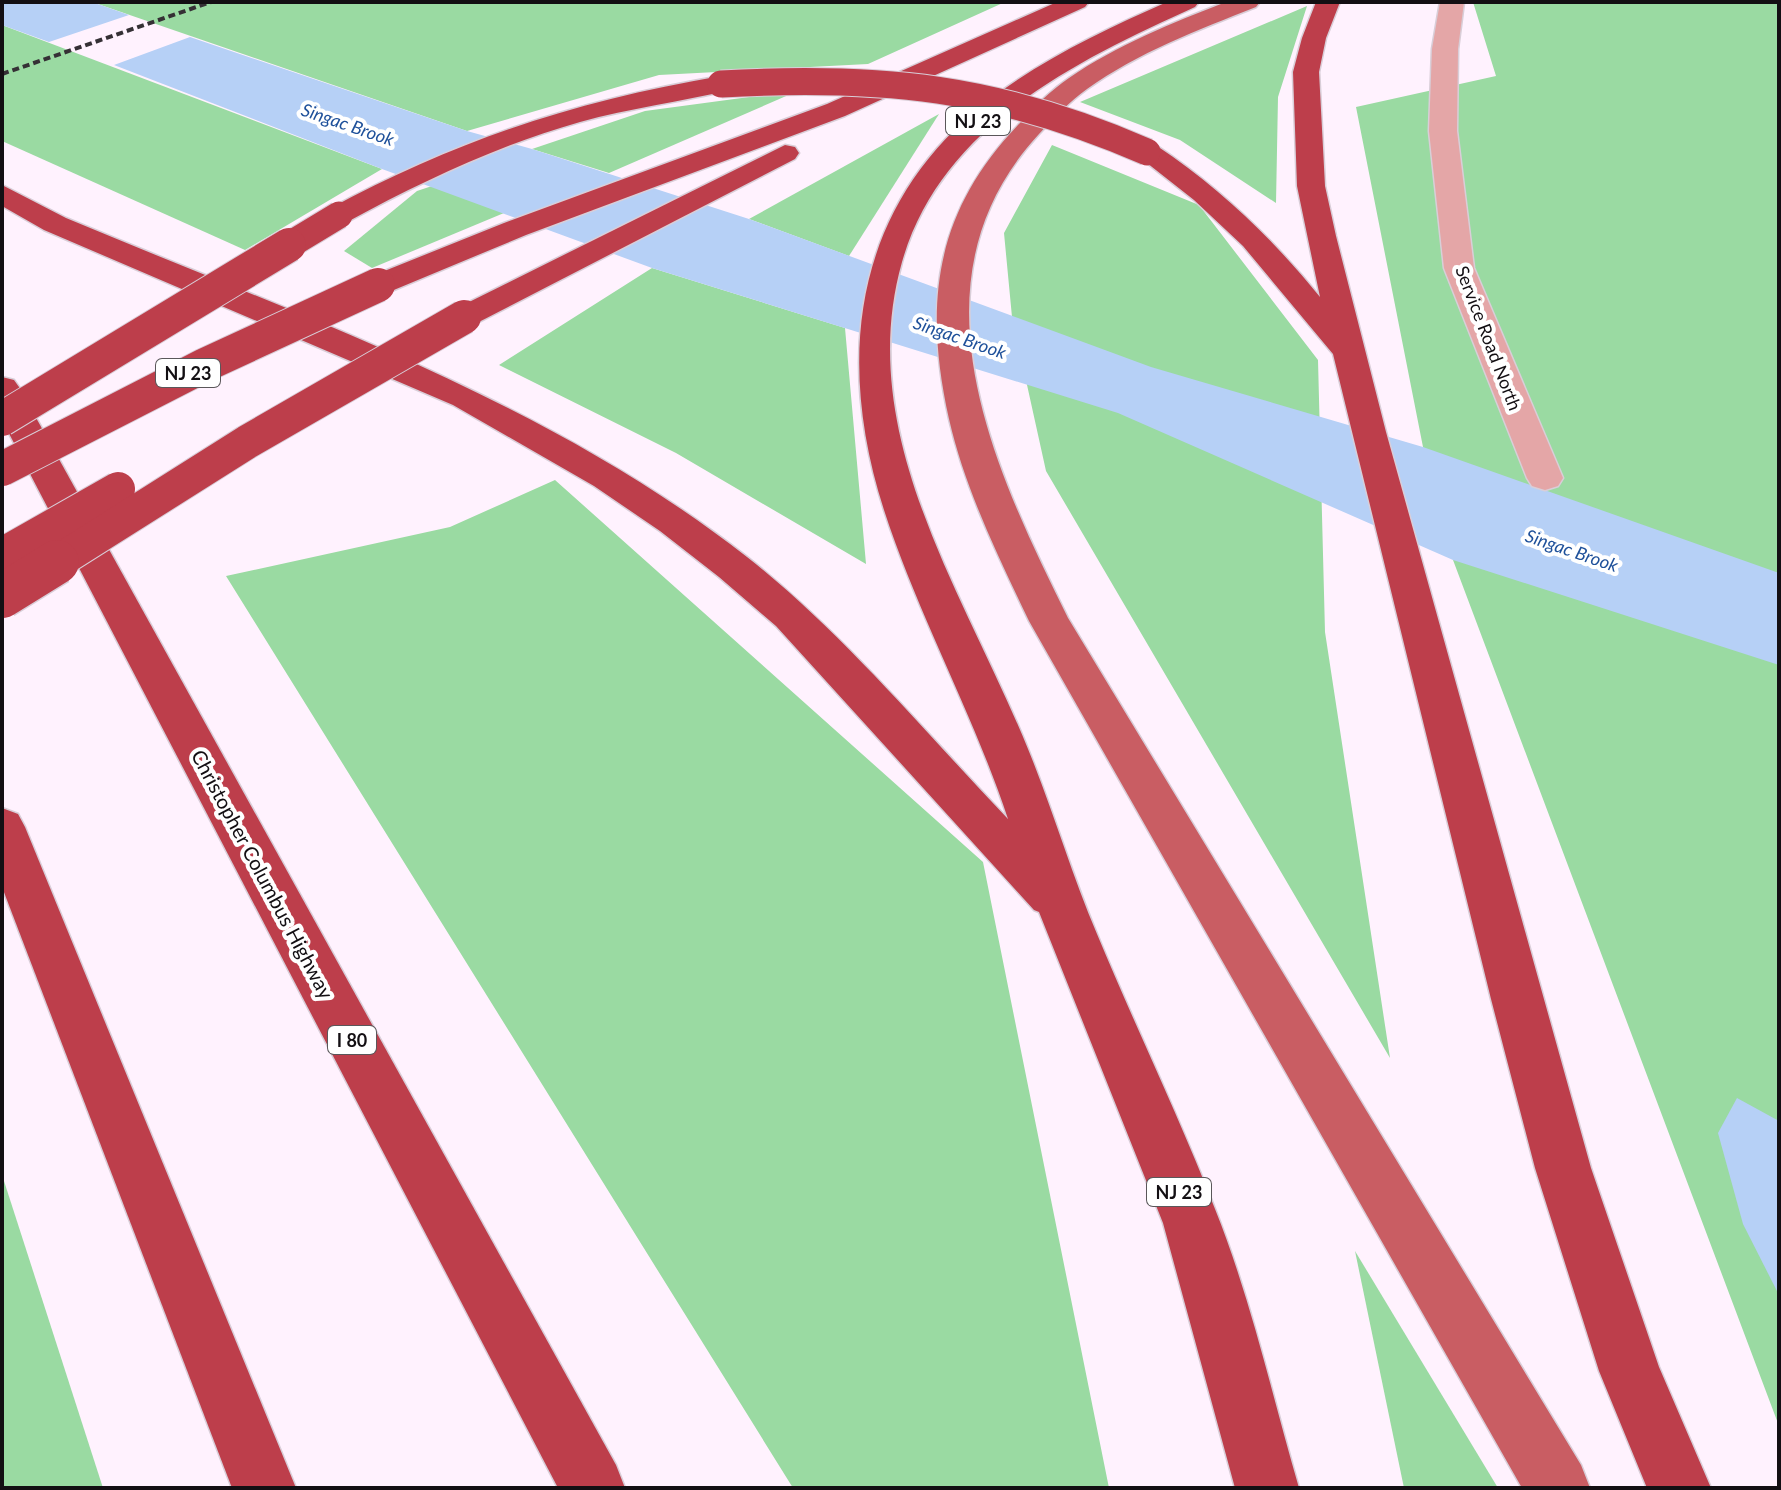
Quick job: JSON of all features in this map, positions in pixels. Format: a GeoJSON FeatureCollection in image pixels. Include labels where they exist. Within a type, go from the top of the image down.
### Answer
{"type":"FeatureCollection","features":[{"type":"Feature","properties":{"kind":"highway","name":"NJ 23"},"geometry":{"type":"LineString","coordinates":[[2,469],[205,365],[378,285],[515,229],[836,110],[1077,2]]}},
{"type":"Feature","properties":{"kind":"highway","name":"NJ 23"},"geometry":{"type":"LineString","coordinates":[[1187,2],[1087,47],[1023,86],[961,137],[913,201],[886,263],[872,344],[876,406],[887,459],[903,511],[958,647],[1003,743],[1061,906],[1192,1223],[1267,1488]]}},
{"type":"Feature","properties":{"kind":"highway"},"geometry":{"type":"LineString","coordinates":[[1123,30],[1205,2]]}},
{"type":"Feature","properties":{"kind":"highway"},"geometry":{"type":"LineString","coordinates":[[1328,2],[1314,38],[1306,72],[1311,186],[1368,432],[1563,1168],[1630,1371],[1679,1488]]}},
{"type":"Feature","properties":{"kind":"highway"},"geometry":{"type":"LineString","coordinates":[[2,419],[399,180],[512,133],[601,107],[721,84],[838,78],[955,88],[1057,114],[1147,152],[1184,175],[1247,231],[1284,270],[1352,361]]}},
{"type":"Feature","properties":{"kind":"highway"},"geometry":{"type":"LineString","coordinates":[[2,555],[230,430],[563,268],[779,158],[836,110]]}},
{"type":"Feature","properties":{"kind":"highway"},"geometry":{"type":"LineString","coordinates":[[2,194],[55,224],[465,398],[607,478],[673,522],[733,567],[790,616],[1061,906]]}},
{"type":"Feature","properties":{"kind":"highway"},"geometry":{"type":"LineString","coordinates":[[2,596],[247,442],[464,317]]}},
{"type":"Feature","properties":{"kind":"highway","name":"Christopher Columbus Highway"},"geometry":{"type":"LineString","coordinates":[[2,387],[593,1488]]}},
{"type":"Feature","properties":{"kind":"highway"},"geometry":{"type":"LineString","coordinates":[[2,827],[264,1488]]}},
{"type":"Feature","properties":{"kind":"main road"},"geometry":{"type":"LineString","coordinates":[[1248,2],[1120,58],[1056,99],[1007,149],[988,178],[971,214],[954,282],[951,317],[956,383],[974,453],[991,499],[1049,621],[1558,1488]]}},
{"type":"Feature","properties":{"kind":"lane","name":"Service Road North"},"geometry":{"type":"LineString","coordinates":[[1452,2],[1445,49],[1443,131],[1459,268],[1545,478]]}},
{"type":"Feature","properties":{"kind":"green space"},"geometry":{"type":"Polygon","coordinates":[[[92,2],[1005,2],[868,64],[659,75],[467,131],[92,2]]]}},
{"type":"Feature","properties":{"kind":"green space"},"geometry":{"type":"Polygon","coordinates":[[[1473,2],[1779,2],[1779,1426],[1453,560],[1423,447],[1356,107],[1496,76],[1473,2]]]}},
{"type":"Feature","properties":{"kind":"green space"},"geometry":{"type":"Polygon","coordinates":[[[1307,6],[1278,97],[1276,203],[1180,140],[1080,102],[1307,6]]]}},
{"type":"Feature","properties":{"kind":"green space"},"geometry":{"type":"Polygon","coordinates":[[[2,25],[382,169],[245,250],[2,141],[2,25]]]}},
{"type":"Feature","properties":{"kind":"green space"},"geometry":{"type":"Polygon","coordinates":[[[800,90],[609,173],[532,149],[645,111],[800,90]]]}},
{"type":"Feature","properties":{"kind":"green space"},"geometry":{"type":"Polygon","coordinates":[[[939,114],[849,256],[749,219],[939,114]]]}},
{"type":"Feature","properties":{"kind":"green space"},"geometry":{"type":"Polygon","coordinates":[[[1052,145],[1199,205],[1318,360],[1325,632],[1390,1058],[1046,471],[1012,317],[1004,233],[1052,145]]]}},
{"type":"Feature","properties":{"kind":"green space"},"geometry":{"type":"Polygon","coordinates":[[[432,186],[504,213],[372,268],[344,251],[417,191],[432,186]]]}},
{"type":"Feature","properties":{"kind":"green space"},"geometry":{"type":"Polygon","coordinates":[[[652,268],[845,328],[866,564],[676,453],[499,365],[652,268]]]}},
{"type":"Feature","properties":{"kind":"green space"},"geometry":{"type":"Polygon","coordinates":[[[555,480],[983,862],[1109,1488],[793,1488],[226,576],[450,527],[555,480]]]}},
{"type":"Feature","properties":{"kind":"green space"},"geometry":{"type":"Polygon","coordinates":[[[2,1175],[4,1181],[103,1488],[2,1488],[2,1175]]]}},
{"type":"Feature","properties":{"kind":"green space"},"geometry":{"type":"Polygon","coordinates":[[[1355,1251],[1498,1488],[1404,1488],[1355,1251]]]}},
{"type":"Feature","properties":{"kind":"water"},"geometry":{"type":"Polygon","coordinates":[[[2,2],[92,2],[129,15],[49,42],[2,25],[2,2]]]}},
{"type":"Feature","properties":{"kind":"water","name":"Singac Brook"},"geometry":{"type":"Polygon","coordinates":[[[190,37],[467,131],[749,219],[1151,367],[1423,447],[1779,573],[1779,665],[1453,560],[1118,413],[652,268],[382,169],[114,65],[190,37]]]}},
{"type":"Feature","properties":{"kind":"water"},"geometry":{"type":"Polygon","coordinates":[[[1737,1098],[1779,1121],[1779,1295],[1743,1224],[1718,1133],[1737,1098]]]}},
{"type":"Feature","properties":{"kind":"railway"},"geometry":{"type":"LineString","coordinates":[[2,74],[211,2]]}}]}
